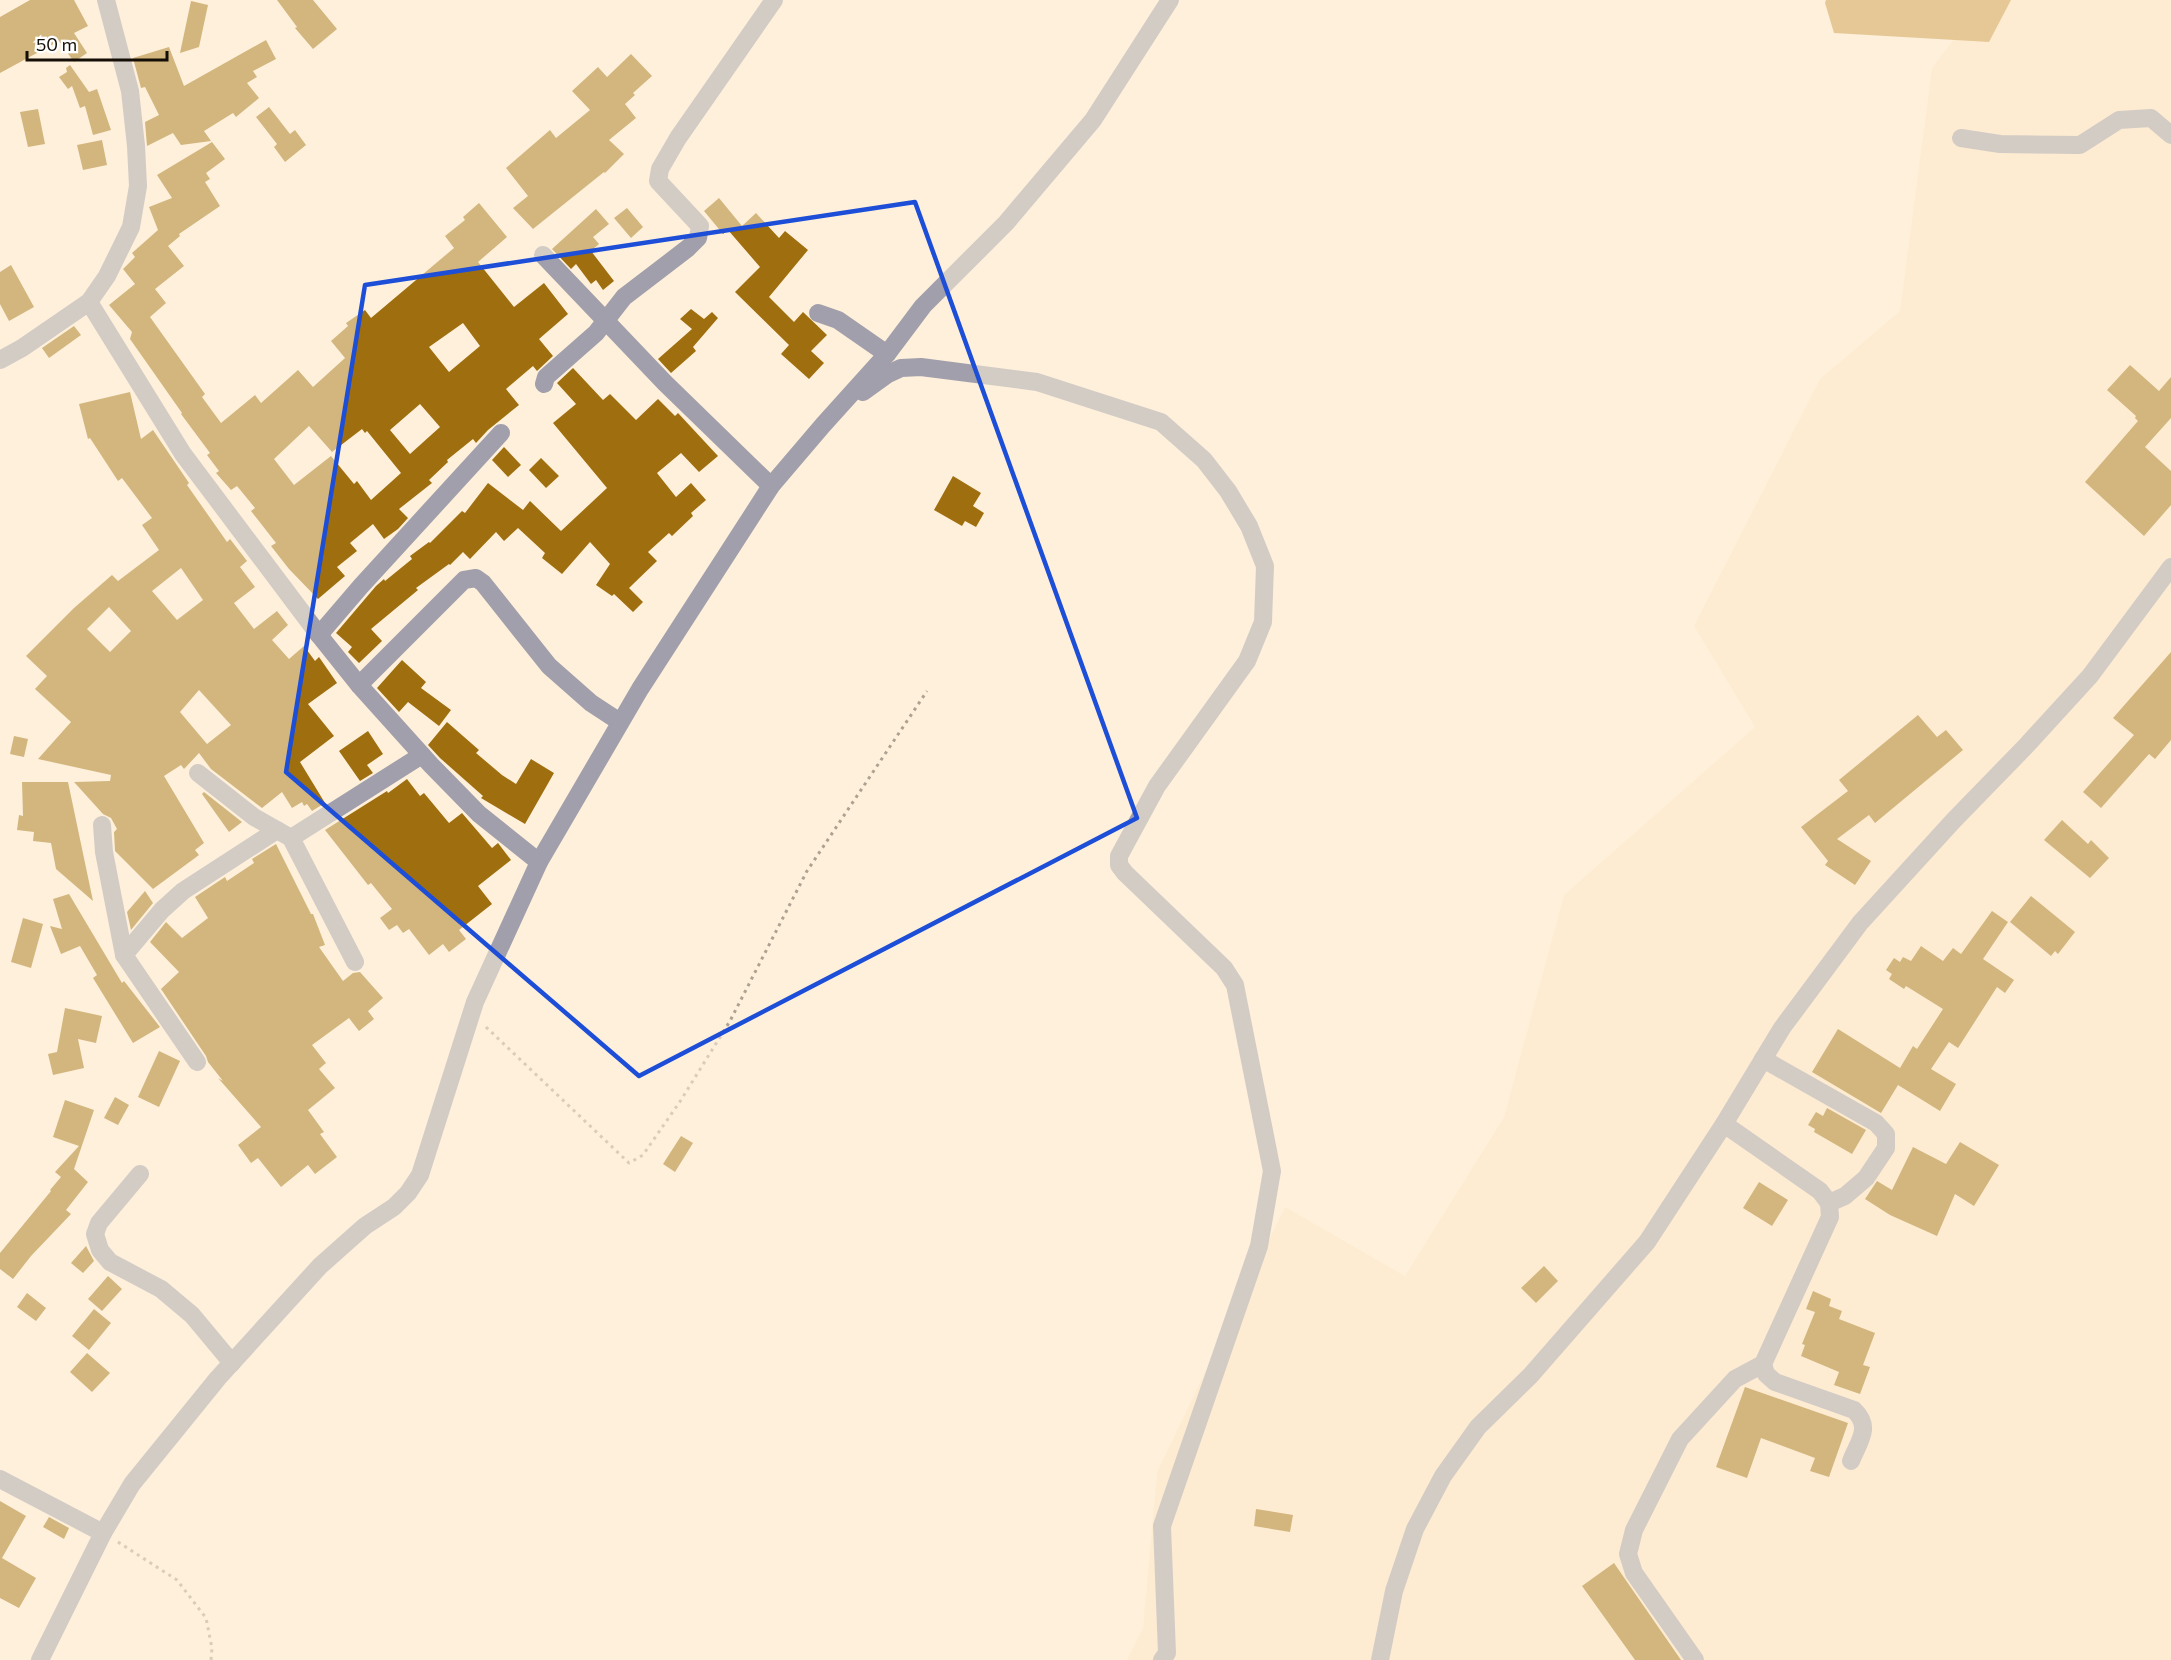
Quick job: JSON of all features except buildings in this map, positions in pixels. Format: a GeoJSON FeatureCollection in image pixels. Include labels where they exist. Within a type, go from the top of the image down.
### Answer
{"type":"FeatureCollection","features":[{"type":"Feature","properties":{"kind":"street"},"geometry":{"type":"LineString","coordinates":[[0,360],[22,348],[89,302],[107,276],[130,227],[138,186],[137,156],[130,91],[106,0]]}},
{"type":"Feature","properties":{"kind":"street"},"geometry":{"type":"LineString","coordinates":[[544,384],[546,377],[596,333],[624,297],[698,238],[700,226],[658,181],[660,169],[678,138],[774,0]]}},
{"type":"Feature","properties":{"kind":"street"},"geometry":{"type":"LineString","coordinates":[[40,1660],[104,1533],[132,1484],[232,1363],[320,1266],[365,1226],[394,1207],[408,1193],[420,1175],[472,1013],[539,862],[620,722],[771,486],[886,354],[922,306],[1006,223],[1093,120],[1170,0]]}},
{"type":"Feature","properties":{"kind":"street"},"geometry":{"type":"LineString","coordinates":[[1961,138],[2000,144],[2080,145],[2119,120],[2151,118],[2171,135]]}},
{"type":"Feature","properties":{"kind":"street"},"geometry":{"type":"LineString","coordinates":[[543,255],[665,383],[771,486]]}},
{"type":"Feature","properties":{"kind":"street"},"geometry":{"type":"LineString","coordinates":[[89,302],[183,454],[359,685],[479,814],[539,862]]}},
{"type":"Feature","properties":{"kind":"street"},"geometry":{"type":"LineString","coordinates":[[819,313],[838,320],[886,354]]}},
{"type":"Feature","properties":{"kind":"street"},"geometry":{"type":"LineString","coordinates":[[823,425],[850,400],[888,374],[901,368],[921,367],[1037,382],[1161,422],[1204,460],[1228,491],[1249,526],[1265,566],[1263,622],[1247,661],[1157,786],[1119,856],[1119,865],[1125,873],[1224,968],[1235,985],[1272,1171],[1259,1246],[1162,1526],[1167,1653],[1162,1660]]}},
{"type":"Feature","properties":{"kind":"street"},"geometry":{"type":"LineString","coordinates":[[319,635],[501,433]]}},
{"type":"Feature","properties":{"kind":"street"},"geometry":{"type":"LineString","coordinates":[[1380,1660],[1394,1591],[1414,1529],[1443,1476],[1478,1428],[1530,1376],[1647,1242],[1725,1124],[1782,1028],[1860,923],[2090,676],[2171,567]]}},
{"type":"Feature","properties":{"kind":"street"},"geometry":{"type":"LineString","coordinates":[[359,685],[464,580],[476,578],[483,583],[549,666],[591,703],[620,722]]}},
{"type":"Feature","properties":{"kind":"street"},"geometry":{"type":"LineString","coordinates":[[124,955],[162,910],[183,891],[422,755]]}},
{"type":"Feature","properties":{"kind":"street"},"geometry":{"type":"LineString","coordinates":[[198,773],[254,817],[284,834],[355,962]]}},
{"type":"Feature","properties":{"kind":"street"},"geometry":{"type":"LineString","coordinates":[[102,825],[104,852],[124,955],[197,1062]]}},
{"type":"Feature","properties":{"kind":"street"},"geometry":{"type":"LineString","coordinates":[[1762,1059],[1876,1123],[1886,1134],[1886,1148],[1866,1178],[1845,1196],[1829,1203]]}},
{"type":"Feature","properties":{"kind":"street"},"geometry":{"type":"LineString","coordinates":[[1695,1660],[1634,1573],[1628,1554],[1634,1530],[1680,1439],[1735,1379],[1762,1364],[1830,1217],[1829,1203],[1820,1191],[1725,1124]]}},
{"type":"Feature","properties":{"kind":"street"},"geometry":{"type":"LineString","coordinates":[[140,1174],[99,1223],[95,1234],[100,1250],[110,1262],[160,1289],[192,1315],[232,1363]]}},
{"type":"Feature","properties":{"kind":"street"},"geometry":{"type":"LineString","coordinates":[[1762,1364],[1766,1374],[1775,1382],[1854,1410],[1863,1418],[1864,1427],[1851,1461]]}},
{"type":"Feature","properties":{"kind":"street"},"geometry":{"type":"LineString","coordinates":[[0,1479],[104,1533]]}},
{"type":"Feature","properties":{"kind":"path"},"geometry":{"type":"LineString","coordinates":[[472,1013],[629,1162],[643,1155],[730,1022],[807,871],[927,692]]}},
{"type":"Feature","properties":{"kind":"path"},"geometry":{"type":"LineString","coordinates":[[104,1533],[177,1580],[206,1618],[212,1648],[211,1660]]}},
{"type":"Feature","properties":{"kind":"highlighted area"},"geometry":{"type":"Polygon","coordinates":[[[915,202],[1137,818],[639,1076],[286,772],[365,285],[915,202]]]}},
{"type":"Feature","properties":{"kind":"shaded area"},"geometry":{"type":"Polygon","coordinates":[[[1826,0],[2011,0],[1989,42],[1834,33],[1826,0]]]}},
{"type":"Feature","properties":{"kind":"shaded area"},"geometry":{"type":"Polygon","coordinates":[[[1984,0],[2171,0],[2171,1660],[1127,1660],[1143,1628],[1157,1472],[1285,1207],[1405,1276],[1504,1117],[1564,895],[1755,727],[1694,626],[1820,379],[1900,311],[1932,68],[1984,0]]]}}]}
